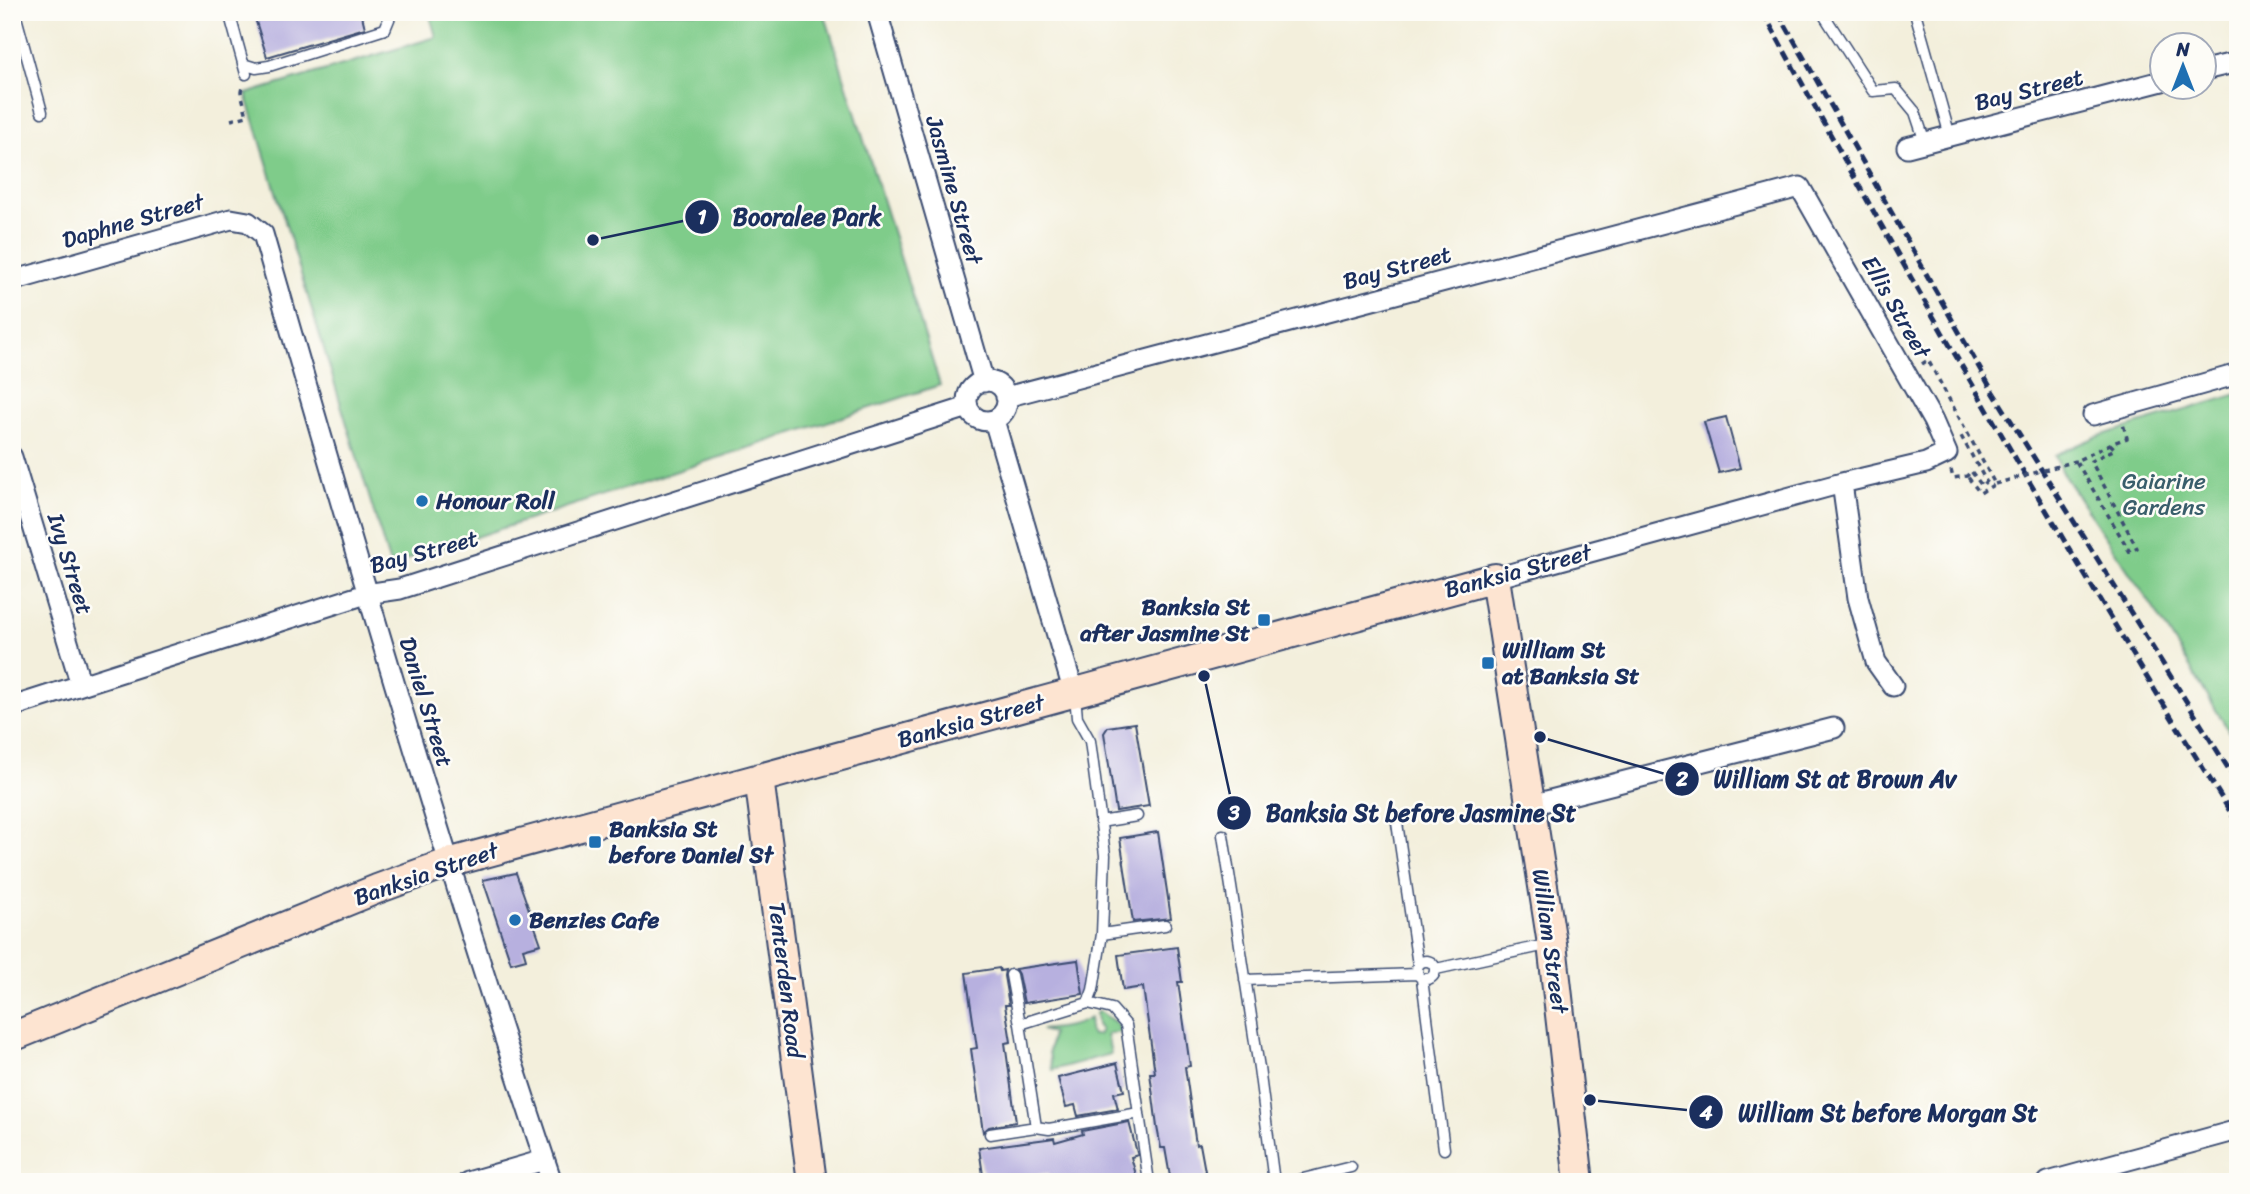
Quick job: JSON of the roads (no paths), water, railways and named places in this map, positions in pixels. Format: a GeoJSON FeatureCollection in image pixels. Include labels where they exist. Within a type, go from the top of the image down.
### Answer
{"type":"FeatureCollection","features":[{"type":"Feature","properties":{"kind":"street","name":"Jasmine Street"},"geometry":{"type":"LineString","coordinates":[[877,12],[984,382]]}},
{"type":"Feature","properties":{"kind":"street"},"geometry":{"type":"LineString","coordinates":[[2218,67],[2238,62]]}},
{"type":"Feature","properties":{"kind":"street","name":"Bay Street"},"geometry":{"type":"LineString","coordinates":[[1916,144],[2148,85]]}},
{"type":"Feature","properties":{"kind":"street","name":"Bay Street"},"geometry":{"type":"LineString","coordinates":[[1006,397],[1800,187]]}},
{"type":"Feature","properties":{"kind":"street","name":"Ellis Street"},"geometry":{"type":"LineString","coordinates":[[1800,187],[1934,421],[1947,453]]}},
{"type":"Feature","properties":{"kind":"street","name":"Daphne Street"},"geometry":{"type":"LineString","coordinates":[[12,281],[230,219],[248,222],[263,234]]}},
{"type":"Feature","properties":{"kind":"street","name":"Daniel Street"},"geometry":{"type":"LineString","coordinates":[[263,234],[366,594],[552,1182]]}},
{"type":"Feature","properties":{"kind":"street"},"geometry":{"type":"LineString","coordinates":[[2092,415],[2238,374]]}},
{"type":"Feature","properties":{"kind":"street"},"geometry":{"type":"LineString","coordinates":[[984,382],[998,385],[1006,397],[1004,410],[994,419],[978,419],[968,407],[972,388],[984,382]]}},
{"type":"Feature","properties":{"kind":"street","name":"Bay Street"},"geometry":{"type":"LineString","coordinates":[[12,707],[366,594],[400,589],[968,407]]}},
{"type":"Feature","properties":{"kind":"street"},"geometry":{"type":"LineString","coordinates":[[994,419],[1074,693]]}},
{"type":"Feature","properties":{"kind":"street","name":"Banksia Street"},"geometry":{"type":"LineString","coordinates":[[12,1037],[377,889],[449,863],[1842,483],[1926,463],[1947,453]]}},
{"type":"Feature","properties":{"kind":"street","name":"Ivy Street"},"geometry":{"type":"LineString","coordinates":[[12,457],[82,685]]}},
{"type":"Feature","properties":{"kind":"street"},"geometry":{"type":"LineString","coordinates":[[1842,483],[1858,598],[1876,662],[1893,686]]}},
{"type":"Feature","properties":{"kind":"street","name":"William Street"},"geometry":{"type":"LineString","coordinates":[[1495,578],[1552,944],[1579,1182]]}},
{"type":"Feature","properties":{"kind":"street"},"geometry":{"type":"LineString","coordinates":[[1531,805],[1834,727]]}},
{"type":"Feature","properties":{"kind":"street","name":"Tenterden Road"},"geometry":{"type":"LineString","coordinates":[[759,778],[812,1182]]}},
{"type":"Feature","properties":{"kind":"street"},"geometry":{"type":"LineString","coordinates":[[2059,1180],[2238,1130]]}},
{"type":"Feature","properties":{"kind":"street"},"geometry":{"type":"LineString","coordinates":[[468,1182],[544,1160]]}},
{"type":"Feature","properties":{"kind":"lane"},"geometry":{"type":"LineString","coordinates":[[229,12],[245,69],[269,66],[385,29],[392,12]]}},
{"type":"Feature","properties":{"kind":"lane"},"geometry":{"type":"LineString","coordinates":[[1822,12],[1873,91],[1896,89],[1915,112],[1916,144]]}},
{"type":"Feature","properties":{"kind":"lane"},"geometry":{"type":"LineString","coordinates":[[1915,12],[1950,136]]}},
{"type":"Feature","properties":{"kind":"lane"},"geometry":{"type":"LineString","coordinates":[[16,17],[42,112]]}},
{"type":"Feature","properties":{"kind":"lane"},"geometry":{"type":"LineString","coordinates":[[1074,693],[1077,718],[1090,741],[1105,855],[1102,934],[1093,990],[1088,1003]]}},
{"type":"Feature","properties":{"kind":"lane"},"geometry":{"type":"LineString","coordinates":[[1100,822],[1137,816]]}},
{"type":"Feature","properties":{"kind":"lane"},"geometry":{"type":"LineString","coordinates":[[1395,816],[1444,1149]]}},
{"type":"Feature","properties":{"kind":"lane"},"geometry":{"type":"LineString","coordinates":[[1223,835],[1274,1182]]}},
{"type":"Feature","properties":{"kind":"lane"},"geometry":{"type":"LineString","coordinates":[[1102,934],[1165,925]]}},
{"type":"Feature","properties":{"kind":"lane"},"geometry":{"type":"LineString","coordinates":[[1245,980],[1419,972],[1429,979],[1436,969],[1552,944]]}},
{"type":"Feature","properties":{"kind":"lane"},"geometry":{"type":"LineString","coordinates":[[1011,975],[1036,1127]]}},
{"type":"Feature","properties":{"kind":"lane"},"geometry":{"type":"LineString","coordinates":[[1020,1024],[1088,1003],[1112,1009],[1126,1025],[1149,1182]]}},
{"type":"Feature","properties":{"kind":"lane"},"geometry":{"type":"LineString","coordinates":[[990,1134],[1036,1127],[1049,1129],[1139,1113]]}},
{"type":"Feature","properties":{"kind":"lane"},"geometry":{"type":"LineString","coordinates":[[1291,1182],[1351,1167]]}},
{"type":"Feature","properties":{"kind":"railway"},"geometry":{"type":"LineString","coordinates":[[1763,12],[1994,422],[2114,624],[2238,824]]}},
{"type":"Feature","properties":{"kind":"railway"},"geometry":{"type":"LineString","coordinates":[[1778,12],[1993,392],[2238,784]]}},
{"type":"Feature","properties":{"kind":"place","name":"Booralee Park"},"geometry":{"type":"Point","coordinates":[593,240]}},
{"type":"Feature","properties":{"kind":"place","name":"Honour Roll"},"geometry":{"type":"Point","coordinates":[422,501]}},
{"type":"Feature","properties":{"kind":"place","name":"Banksia St after Jasmine St"},"geometry":{"type":"Point","coordinates":[1264,620]}},
{"type":"Feature","properties":{"kind":"place","name":"William St at Banksia St"},"geometry":{"type":"Point","coordinates":[1488,663]}},
{"type":"Feature","properties":{"kind":"place","name":"Banksia St before Jasmine St"},"geometry":{"type":"Point","coordinates":[1204,676]}},
{"type":"Feature","properties":{"kind":"place","name":"William St at Brown Av"},"geometry":{"type":"Point","coordinates":[1540,737]}},
{"type":"Feature","properties":{"kind":"place","name":"Banksia St before Daniel St"},"geometry":{"type":"Point","coordinates":[595,842]}},
{"type":"Feature","properties":{"kind":"place","name":"Benzies Cafe"},"geometry":{"type":"Point","coordinates":[515,920]}},
{"type":"Feature","properties":{"kind":"place","name":"William St before Morgan St"},"geometry":{"type":"Point","coordinates":[1590,1100]}},
{"type":"Feature","properties":{"kind":"park label","name":"Gaiarine Gardens"},"geometry":{"type":"Point","coordinates":[2164,494]}}]}
